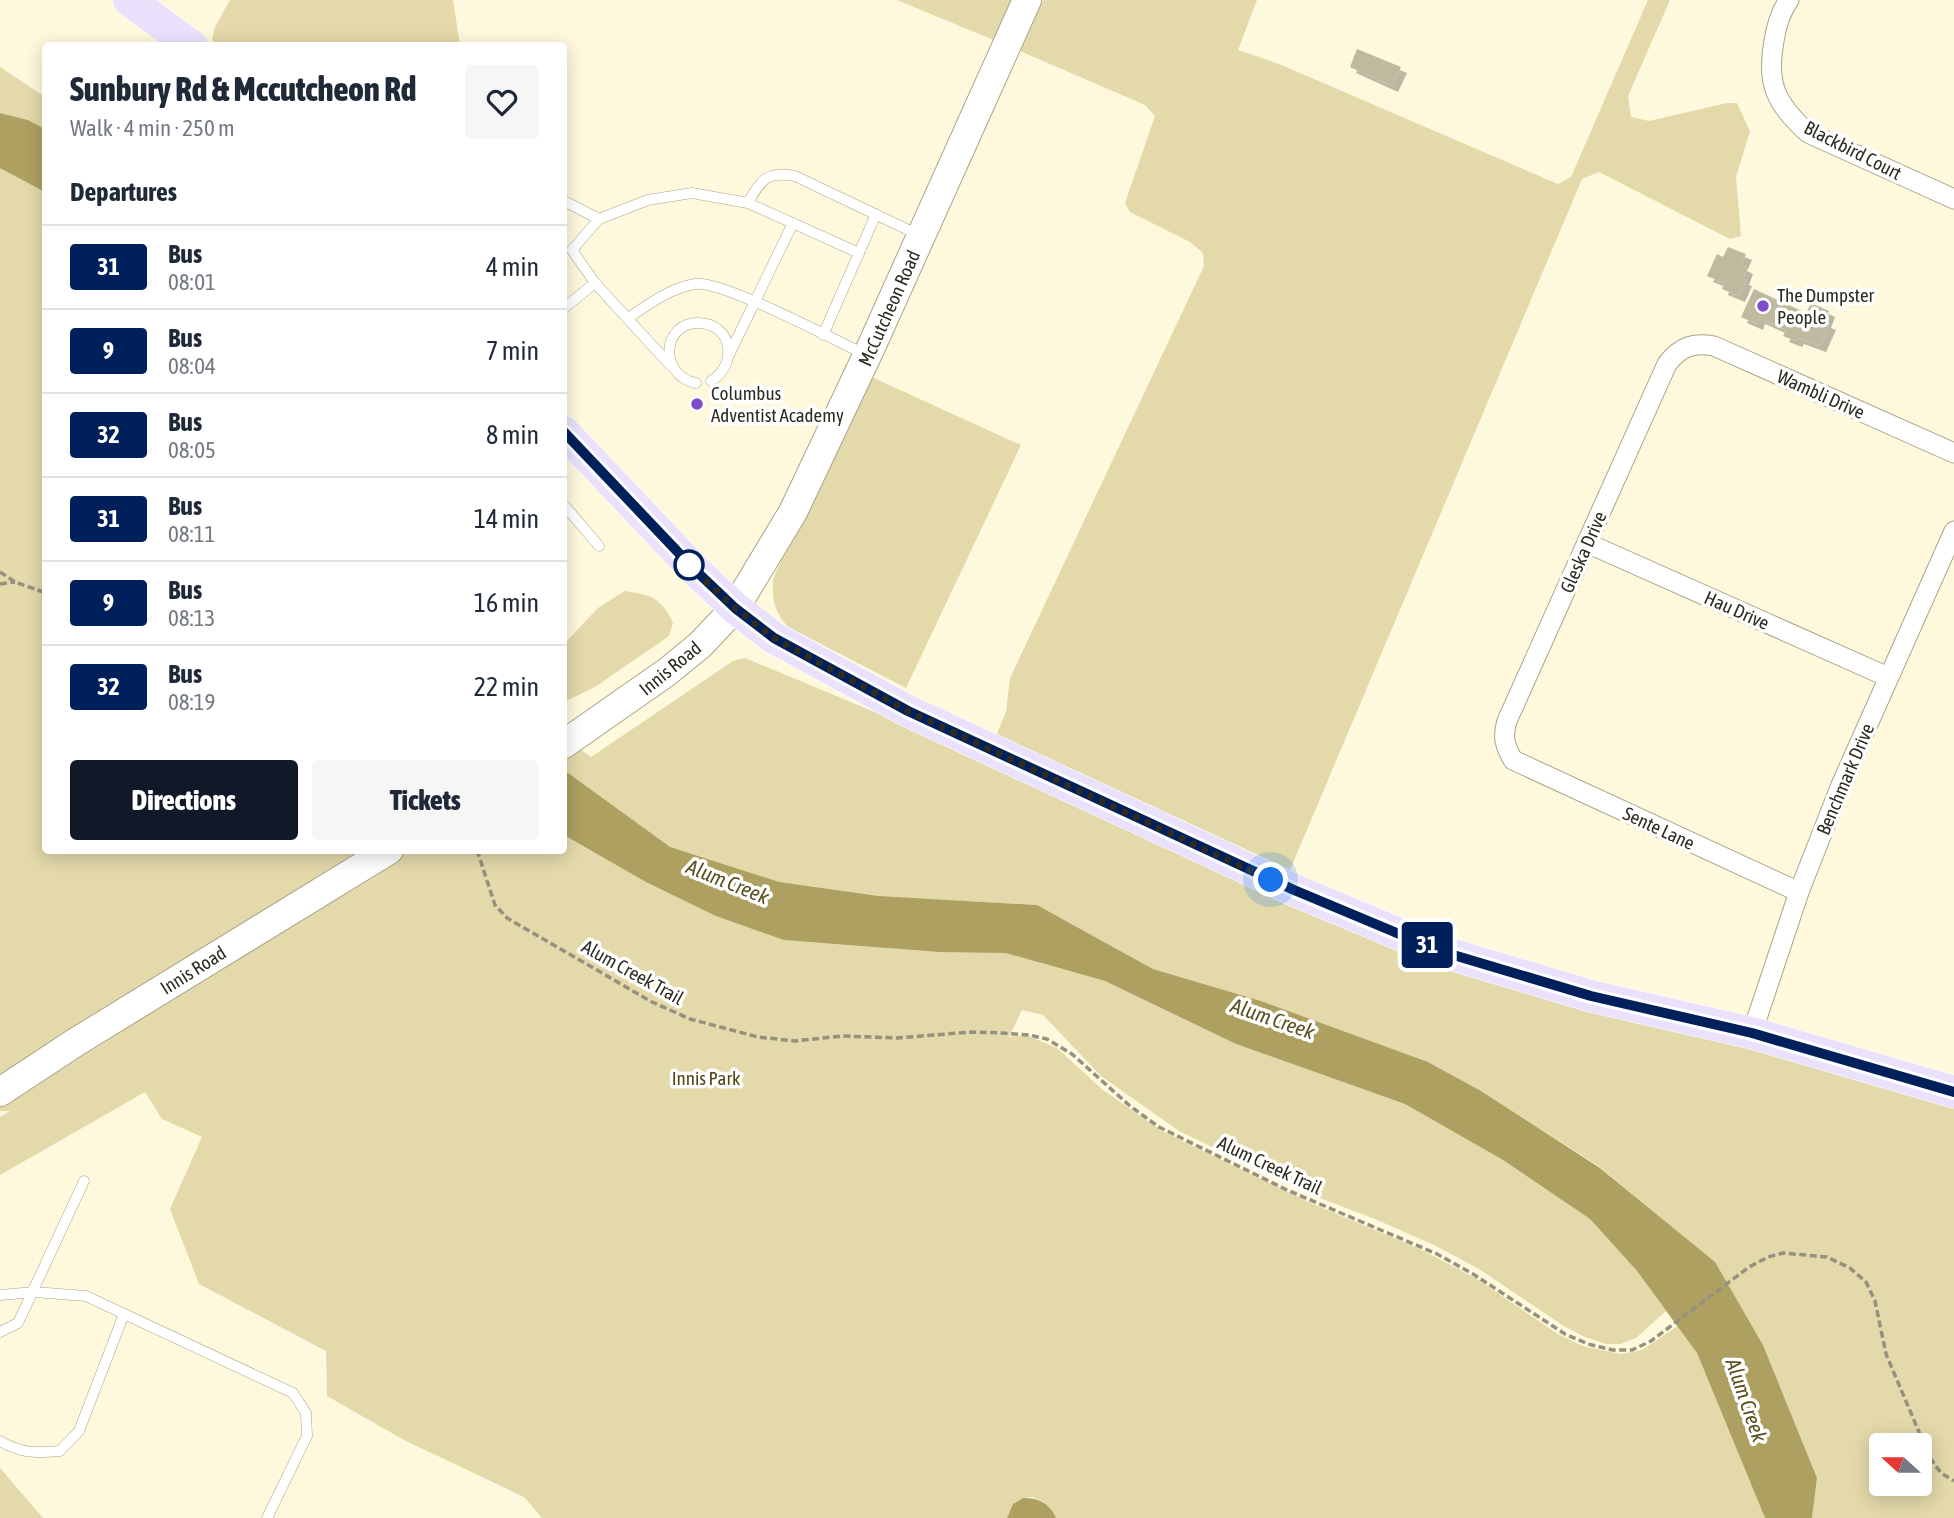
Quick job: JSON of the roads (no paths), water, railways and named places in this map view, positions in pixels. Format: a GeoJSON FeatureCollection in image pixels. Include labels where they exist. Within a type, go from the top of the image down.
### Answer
{"type":"FeatureCollection","features":[{"type":"Feature","properties":{"kind":"main road"},"geometry":{"type":"LineString","coordinates":[[129,0],[187,42]]}},
{"type":"Feature","properties":{"kind":"main road","name":"McCutcheon Road"},"geometry":{"type":"LineString","coordinates":[[735,608],[793,512],[1027,0]]}},
{"type":"Feature","properties":{"kind":"main road"},"geometry":{"type":"LineString","coordinates":[[567,435],[694,569],[735,608],[774,638],[908,711],[1318,900],[1452,955],[1591,996],[1752,1033],[1954,1092]]}},
{"type":"Feature","properties":{"kind":"main road","name":"Innis Road"},"geometry":{"type":"LineString","coordinates":[[567,742],[642,691],[700,645],[735,608]]}},
{"type":"Feature","properties":{"kind":"main road","name":"Innis Road"},"geometry":{"type":"LineString","coordinates":[[0,1092],[76,1042],[382,854]]}},
{"type":"Feature","properties":{"kind":"street","name":"Blackbird Court"},"geometry":{"type":"LineString","coordinates":[[1789,0],[1776,31],[1770,74],[1775,94],[1789,115],[1808,132],[1954,199]]}},
{"type":"Feature","properties":{"kind":"street","name":"Wambli Drive"},"geometry":{"type":"LineString","coordinates":[[1687,346],[1714,346],[1954,453]]}},
{"type":"Feature","properties":{"kind":"street","name":"Gleska Drive"},"geometry":{"type":"LineString","coordinates":[[1518,763],[1506,748],[1503,734],[1507,721],[1667,364],[1675,353],[1687,346]]}},
{"type":"Feature","properties":{"kind":"street","name":"Benchmark Drive"},"geometry":{"type":"LineString","coordinates":[[1752,1033],[1799,891],[1841,785],[1954,531]]}},
{"type":"Feature","properties":{"kind":"street","name":"Hau Drive"},"geometry":{"type":"LineString","coordinates":[[1587,543],[1888,677]]}},
{"type":"Feature","properties":{"kind":"street","name":"Sente Lane"},"geometry":{"type":"LineString","coordinates":[[1518,763],[1799,891]]}},
{"type":"Feature","properties":{"kind":"lane"},"geometry":{"type":"LineString","coordinates":[[748,203],[762,180],[780,173],[794,176],[921,236]]}},
{"type":"Feature","properties":{"kind":"lane"},"geometry":{"type":"LineString","coordinates":[[696,383],[685,380],[671,366],[595,283],[572,250],[599,219],[648,200],[692,193],[748,203],[859,253]]}},
{"type":"Feature","properties":{"kind":"lane"},"geometry":{"type":"LineString","coordinates":[[567,203],[599,219]]}},
{"type":"Feature","properties":{"kind":"lane"},"geometry":{"type":"LineString","coordinates":[[823,335],[876,214]]}},
{"type":"Feature","properties":{"kind":"lane"},"geometry":{"type":"LineString","coordinates":[[710,381],[721,373],[793,223]]}},
{"type":"Feature","properties":{"kind":"lane"},"geometry":{"type":"LineString","coordinates":[[567,306],[595,283]]}},
{"type":"Feature","properties":{"kind":"lane"},"geometry":{"type":"LineString","coordinates":[[628,318],[661,296],[697,284],[726,289],[867,355]]}},
{"type":"Feature","properties":{"kind":"lane"},"geometry":{"type":"LineString","coordinates":[[671,366],[669,346],[673,337],[688,324],[698,323],[717,329],[724,336],[729,355]]}},
{"type":"Feature","properties":{"kind":"lane"},"geometry":{"type":"LineString","coordinates":[[567,509],[599,546]]}},
{"type":"Feature","properties":{"kind":"lane"},"geometry":{"type":"LineString","coordinates":[[0,1332],[18,1323],[84,1181]]}},
{"type":"Feature","properties":{"kind":"lane"},"geometry":{"type":"LineString","coordinates":[[0,1295],[34,1292],[86,1296],[293,1393],[306,1413],[307,1436],[267,1518]]}},
{"type":"Feature","properties":{"kind":"lane"},"geometry":{"type":"LineString","coordinates":[[0,1441],[31,1454],[61,1451],[79,1431],[124,1314]]}},
{"type":"Feature","properties":{"kind":"water"},"geometry":{"type":"Polygon","coordinates":[[[0,113],[28,120],[42,127],[42,190],[0,168],[0,113]]]}},
{"type":"Feature","properties":{"kind":"water","name":"Alum Creek"},"geometry":{"type":"Polygon","coordinates":[[[567,774],[670,847],[779,882],[878,896],[1037,905],[1153,969],[1261,1001],[1428,1062],[1481,1091],[1600,1168],[1715,1262],[1763,1345],[1817,1478],[1812,1518],[1765,1518],[1697,1353],[1637,1271],[1590,1219],[1503,1160],[1405,1104],[1236,1044],[1105,981],[1006,953],[940,952],[784,940],[716,916],[646,882],[567,837],[567,774]]]}},
{"type":"Feature","properties":{"kind":"water"},"geometry":{"type":"Polygon","coordinates":[[[1023,1498],[1043,1502],[1056,1518],[1007,1518],[1013,1504],[1023,1498]]]}},
{"type":"Feature","properties":{"kind":"place","name":"The Dumpster People"},"geometry":{"type":"Point","coordinates":[1763,306]}},
{"type":"Feature","properties":{"kind":"place","name":"Columbus Adventist Academy"},"geometry":{"type":"Point","coordinates":[697,404]}},
{"type":"Feature","properties":{"kind":"park label","name":"Innis Park"},"geometry":{"type":"Point","coordinates":[706,1078]}}]}
